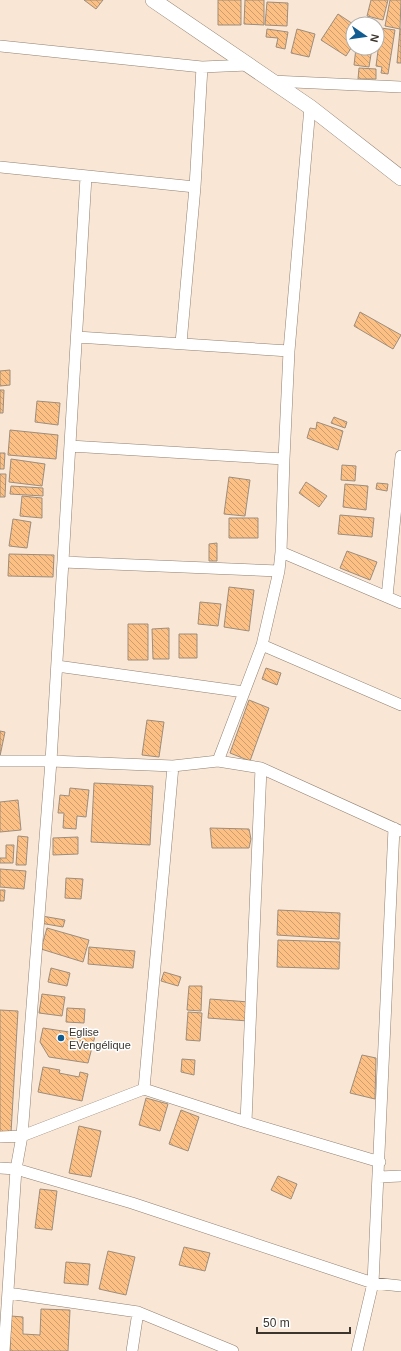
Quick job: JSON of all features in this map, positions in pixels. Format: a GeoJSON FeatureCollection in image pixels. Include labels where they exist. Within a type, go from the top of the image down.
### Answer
{"type":"FeatureCollection","features":[{"type":"Feature","properties":{"kind":"street"},"geometry":{"type":"LineString","coordinates":[[153,0],[310,107],[401,178]]}},
{"type":"Feature","properties":{"kind":"street"},"geometry":{"type":"LineString","coordinates":[[0,46],[202,67],[248,65]]}},
{"type":"Feature","properties":{"kind":"street"},"geometry":{"type":"LineString","coordinates":[[181,343],[195,187],[202,67]]}},
{"type":"Feature","properties":{"kind":"street"},"geometry":{"type":"LineString","coordinates":[[271,81],[401,87]]}},
{"type":"Feature","properties":{"kind":"street"},"geometry":{"type":"LineString","coordinates":[[218,761],[262,645],[279,572],[289,351],[310,107]]}},
{"type":"Feature","properties":{"kind":"street"},"geometry":{"type":"LineString","coordinates":[[0,167],[195,187]]}},
{"type":"Feature","properties":{"kind":"street"},"geometry":{"type":"LineString","coordinates":[[4,1351],[16,1169],[22,1136],[52,761],[86,176]]}},
{"type":"Feature","properties":{"kind":"street"},"geometry":{"type":"LineString","coordinates":[[77,337],[289,351]]}},
{"type":"Feature","properties":{"kind":"street"},"geometry":{"type":"LineString","coordinates":[[70,446],[284,459]]}},
{"type":"Feature","properties":{"kind":"street"},"geometry":{"type":"LineString","coordinates":[[387,597],[401,456]]}},
{"type":"Feature","properties":{"kind":"street"},"geometry":{"type":"LineString","coordinates":[[281,552],[401,603]]}},
{"type":"Feature","properties":{"kind":"street"},"geometry":{"type":"LineString","coordinates":[[63,562],[279,572]]}},
{"type":"Feature","properties":{"kind":"street"},"geometry":{"type":"LineString","coordinates":[[262,645],[401,705]]}},
{"type":"Feature","properties":{"kind":"street"},"geometry":{"type":"LineString","coordinates":[[57,666],[244,692]]}},
{"type":"Feature","properties":{"kind":"street"},"geometry":{"type":"LineString","coordinates":[[0,761],[52,761],[173,766],[218,761],[261,768],[397,830],[373,1283],[358,1351]]}},
{"type":"Feature","properties":{"kind":"street"},"geometry":{"type":"LineString","coordinates":[[144,1089],[173,766]]}},
{"type":"Feature","properties":{"kind":"street"},"geometry":{"type":"LineString","coordinates":[[246,1122],[261,768]]}},
{"type":"Feature","properties":{"kind":"street"},"geometry":{"type":"LineString","coordinates":[[0,1137],[22,1136],[144,1089],[246,1122],[380,1162]]}},
{"type":"Feature","properties":{"kind":"street"},"geometry":{"type":"LineString","coordinates":[[0,1168],[16,1169],[132,1203],[373,1283],[401,1286]]}},
{"type":"Feature","properties":{"kind":"street"},"geometry":{"type":"LineString","coordinates":[[379,1177],[401,1176]]}},
{"type":"Feature","properties":{"kind":"street"},"geometry":{"type":"LineString","coordinates":[[8,1293],[138,1312],[231,1351]]}},
{"type":"Feature","properties":{"kind":"street"},"geometry":{"type":"LineString","coordinates":[[132,1351],[138,1312]]}},
{"type":"Feature","properties":{"kind":"building"},"geometry":{"type":"Polygon","coordinates":[[[84,0],[103,0],[96,9],[84,0]]]}},
{"type":"Feature","properties":{"kind":"building"},"geometry":{"type":"Polygon","coordinates":[[[218,0],[241,0],[241,25],[218,25],[218,0]]]}},
{"type":"Feature","properties":{"kind":"building"},"geometry":{"type":"Polygon","coordinates":[[[245,0],[264,0],[264,25],[244,24],[245,0]]]}},
{"type":"Feature","properties":{"kind":"building"},"geometry":{"type":"Polygon","coordinates":[[[371,0],[388,0],[384,16],[367,16],[371,0]]]}},
{"type":"Feature","properties":{"kind":"building"},"geometry":{"type":"Polygon","coordinates":[[[390,0],[401,0],[400,29],[385,26],[390,0]]]}},
{"type":"Feature","properties":{"kind":"building"},"geometry":{"type":"Polygon","coordinates":[[[267,2],[288,3],[287,26],[265,25],[267,2]]]}},
{"type":"Feature","properties":{"kind":"building"},"geometry":{"type":"Polygon","coordinates":[[[338,14],[345,19],[345,55],[321,40],[338,14]]]}},
{"type":"Feature","properties":{"kind":"building"},"geometry":{"type":"Polygon","coordinates":[[[267,29],[288,32],[285,49],[276,47],[278,38],[266,37],[267,29]]]}},
{"type":"Feature","properties":{"kind":"building"},"geometry":{"type":"Polygon","coordinates":[[[297,29],[315,34],[309,57],[291,53],[297,29]]]}},
{"type":"Feature","properties":{"kind":"building"},"geometry":{"type":"Polygon","coordinates":[[[385,29],[395,30],[388,74],[381,73],[382,67],[376,66],[377,56],[385,56],[385,29]]]}},
{"type":"Feature","properties":{"kind":"building"},"geometry":{"type":"Polygon","coordinates":[[[400,29],[401,63],[397,63],[400,29]]]}},
{"type":"Feature","properties":{"kind":"building"},"geometry":{"type":"Polygon","coordinates":[[[355,56],[371,56],[369,67],[354,65],[355,56]]]}},
{"type":"Feature","properties":{"kind":"building"},"geometry":{"type":"Polygon","coordinates":[[[359,68],[376,69],[376,79],[358,79],[359,68]]]}},
{"type":"Feature","properties":{"kind":"building"},"geometry":{"type":"Polygon","coordinates":[[[360,312],[401,335],[393,349],[354,326],[360,312]]]}},
{"type":"Feature","properties":{"kind":"building"},"geometry":{"type":"Polygon","coordinates":[[[10,370],[10,385],[0,386],[0,371],[10,370]]]}},
{"type":"Feature","properties":{"kind":"building"},"geometry":{"type":"Polygon","coordinates":[[[0,390],[4,390],[3,413],[0,413],[0,390]]]}},
{"type":"Feature","properties":{"kind":"building"},"geometry":{"type":"Polygon","coordinates":[[[37,401],[60,403],[58,425],[35,422],[37,401]]]}},
{"type":"Feature","properties":{"kind":"building"},"geometry":{"type":"Polygon","coordinates":[[[334,417],[347,422],[345,428],[331,423],[334,417]]]}},
{"type":"Feature","properties":{"kind":"building"},"geometry":{"type":"Polygon","coordinates":[[[317,422],[343,431],[338,450],[307,438],[310,428],[316,429],[317,422]]]}},
{"type":"Feature","properties":{"kind":"building"},"geometry":{"type":"Polygon","coordinates":[[[10,430],[58,435],[56,459],[8,455],[10,430]]]}},
{"type":"Feature","properties":{"kind":"building"},"geometry":{"type":"Polygon","coordinates":[[[0,453],[5,453],[4,469],[0,469],[0,453]]]}},
{"type":"Feature","properties":{"kind":"building"},"geometry":{"type":"Polygon","coordinates":[[[11,459],[45,464],[42,486],[9,482],[11,459]]]}},
{"type":"Feature","properties":{"kind":"building"},"geometry":{"type":"Polygon","coordinates":[[[342,465],[356,466],[355,481],[341,480],[342,465]]]}},
{"type":"Feature","properties":{"kind":"building"},"geometry":{"type":"Polygon","coordinates":[[[0,474],[6,474],[5,497],[0,497],[0,474]]]}},
{"type":"Feature","properties":{"kind":"building"},"geometry":{"type":"Polygon","coordinates":[[[229,477],[250,480],[245,516],[224,514],[229,477]]]}},
{"type":"Feature","properties":{"kind":"building"},"geometry":{"type":"Polygon","coordinates":[[[306,482],[327,496],[319,507],[299,493],[306,482]]]}},
{"type":"Feature","properties":{"kind":"building"},"geometry":{"type":"Polygon","coordinates":[[[377,483],[388,484],[387,491],[376,489],[377,483]]]}},
{"type":"Feature","properties":{"kind":"building"},"geometry":{"type":"Polygon","coordinates":[[[345,484],[368,486],[366,510],[343,507],[345,484]]]}},
{"type":"Feature","properties":{"kind":"building"},"geometry":{"type":"Polygon","coordinates":[[[11,486],[43,488],[43,496],[10,494],[11,486]]]}},
{"type":"Feature","properties":{"kind":"building"},"geometry":{"type":"Polygon","coordinates":[[[22,496],[42,498],[42,518],[20,516],[22,496]]]}},
{"type":"Feature","properties":{"kind":"building"},"geometry":{"type":"Polygon","coordinates":[[[340,515],[374,518],[372,537],[338,534],[340,515]]]}},
{"type":"Feature","properties":{"kind":"building"},"geometry":{"type":"Polygon","coordinates":[[[229,518],[258,518],[258,538],[229,538],[229,518]]]}},
{"type":"Feature","properties":{"kind":"building"},"geometry":{"type":"Polygon","coordinates":[[[13,519],[31,522],[27,548],[9,546],[13,519]]]}},
{"type":"Feature","properties":{"kind":"building"},"geometry":{"type":"Polygon","coordinates":[[[217,543],[217,561],[209,561],[209,544],[217,543]]]}},
{"type":"Feature","properties":{"kind":"building"},"geometry":{"type":"Polygon","coordinates":[[[347,551],[377,562],[370,580],[340,568],[347,551]]]}},
{"type":"Feature","properties":{"kind":"building"},"geometry":{"type":"Polygon","coordinates":[[[9,554],[54,555],[53,577],[8,576],[9,554]]]}},
{"type":"Feature","properties":{"kind":"building"},"geometry":{"type":"Polygon","coordinates":[[[229,587],[254,590],[249,631],[224,627],[229,587]]]}},
{"type":"Feature","properties":{"kind":"building"},"geometry":{"type":"Polygon","coordinates":[[[200,602],[221,604],[218,626],[198,624],[200,602]]]}},
{"type":"Feature","properties":{"kind":"building"},"geometry":{"type":"Polygon","coordinates":[[[128,624],[148,624],[148,660],[128,660],[128,624]]]}},
{"type":"Feature","properties":{"kind":"building"},"geometry":{"type":"Polygon","coordinates":[[[169,628],[169,659],[153,659],[152,629],[169,628]]]}},
{"type":"Feature","properties":{"kind":"building"},"geometry":{"type":"Polygon","coordinates":[[[179,634],[197,634],[197,658],[179,658],[179,634]]]}},
{"type":"Feature","properties":{"kind":"building"},"geometry":{"type":"Polygon","coordinates":[[[266,668],[281,673],[277,685],[262,679],[266,668]]]}},
{"type":"Feature","properties":{"kind":"building"},"geometry":{"type":"Polygon","coordinates":[[[249,700],[269,708],[250,761],[230,753],[249,700]]]}},
{"type":"Feature","properties":{"kind":"building"},"geometry":{"type":"Polygon","coordinates":[[[147,720],[164,722],[159,757],[142,755],[147,720]]]}},
{"type":"Feature","properties":{"kind":"building"},"geometry":{"type":"Polygon","coordinates":[[[0,731],[5,732],[0,756],[0,731]]]}},
{"type":"Feature","properties":{"kind":"building"},"geometry":{"type":"Polygon","coordinates":[[[94,783],[153,786],[150,845],[91,842],[94,783]]]}},
{"type":"Feature","properties":{"kind":"building"},"geometry":{"type":"Polygon","coordinates":[[[70,788],[89,790],[86,817],[77,816],[76,829],[63,828],[64,813],[58,813],[60,795],[69,796],[70,788]]]}},
{"type":"Feature","properties":{"kind":"building"},"geometry":{"type":"Polygon","coordinates":[[[18,800],[21,830],[0,832],[0,802],[18,800]]]}},
{"type":"Feature","properties":{"kind":"building"},"geometry":{"type":"Polygon","coordinates":[[[210,828],[249,829],[251,839],[249,848],[212,848],[210,828]]]}},
{"type":"Feature","properties":{"kind":"building"},"geometry":{"type":"Polygon","coordinates":[[[18,836],[28,837],[26,865],[16,865],[18,836]]]}},
{"type":"Feature","properties":{"kind":"building"},"geometry":{"type":"Polygon","coordinates":[[[78,837],[78,854],[53,855],[53,838],[78,837]]]}},
{"type":"Feature","properties":{"kind":"building"},"geometry":{"type":"Polygon","coordinates":[[[6,845],[14,845],[13,863],[0,863],[0,858],[6,858],[6,845]]]}},
{"type":"Feature","properties":{"kind":"building"},"geometry":{"type":"Polygon","coordinates":[[[0,869],[26,871],[24,889],[0,887],[0,869]]]}},
{"type":"Feature","properties":{"kind":"building"},"geometry":{"type":"Polygon","coordinates":[[[66,878],[83,879],[81,899],[65,898],[66,878]]]}},
{"type":"Feature","properties":{"kind":"building"},"geometry":{"type":"Polygon","coordinates":[[[0,890],[5,890],[4,901],[0,901],[0,890]]]}},
{"type":"Feature","properties":{"kind":"building"},"geometry":{"type":"Polygon","coordinates":[[[278,910],[340,913],[339,939],[277,935],[278,910]]]}},
{"type":"Feature","properties":{"kind":"building"},"geometry":{"type":"Polygon","coordinates":[[[42,916],[65,920],[63,927],[40,923],[42,916]]]}},
{"type":"Feature","properties":{"kind":"building"},"geometry":{"type":"Polygon","coordinates":[[[47,928],[89,940],[83,962],[41,949],[47,928]]]}},
{"type":"Feature","properties":{"kind":"building"},"geometry":{"type":"Polygon","coordinates":[[[278,940],[340,942],[339,969],[277,967],[278,940]]]}},
{"type":"Feature","properties":{"kind":"building"},"geometry":{"type":"Polygon","coordinates":[[[89,947],[135,951],[133,968],[88,964],[89,947]]]}},
{"type":"Feature","properties":{"kind":"building"},"geometry":{"type":"Polygon","coordinates":[[[51,968],[70,973],[67,986],[48,982],[51,968]]]}},
{"type":"Feature","properties":{"kind":"building"},"geometry":{"type":"Polygon","coordinates":[[[164,972],[181,977],[178,986],[161,981],[164,972]]]}},
{"type":"Feature","properties":{"kind":"building"},"geometry":{"type":"Polygon","coordinates":[[[189,986],[202,986],[201,1011],[187,1010],[189,986]]]}},
{"type":"Feature","properties":{"kind":"building"},"geometry":{"type":"Polygon","coordinates":[[[42,994],[65,997],[62,1016],[39,1013],[42,994]]]}},
{"type":"Feature","properties":{"kind":"building"},"geometry":{"type":"Polygon","coordinates":[[[210,999],[249,1002],[248,1021],[208,1018],[210,999]]]}},
{"type":"Feature","properties":{"kind":"building"},"geometry":{"type":"Polygon","coordinates":[[[67,1008],[85,1009],[84,1023],[66,1022],[67,1008]]]}},
{"type":"Feature","properties":{"kind":"building"},"geometry":{"type":"Polygon","coordinates":[[[0,1010],[18,1011],[11,1133],[0,1133],[0,1010]]]}},
{"type":"Feature","properties":{"kind":"building"},"geometry":{"type":"Polygon","coordinates":[[[188,1012],[202,1013],[200,1041],[186,1040],[188,1012]]]}},
{"type":"Feature","properties":{"kind":"building"},"geometry":{"type":"Polygon","coordinates":[[[43,1028],[95,1036],[88,1063],[49,1057],[40,1042],[43,1028]]]}},
{"type":"Feature","properties":{"kind":"building"},"geometry":{"type":"Polygon","coordinates":[[[362,1055],[376,1058],[375,1099],[350,1093],[362,1055]]]}},
{"type":"Feature","properties":{"kind":"building"},"geometry":{"type":"Polygon","coordinates":[[[182,1059],[195,1060],[194,1075],[181,1072],[182,1059]]]}},
{"type":"Feature","properties":{"kind":"building"},"geometry":{"type":"Polygon","coordinates":[[[43,1067],[60,1070],[59,1073],[79,1077],[80,1072],[88,1074],[82,1101],[38,1092],[43,1067]]]}},
{"type":"Feature","properties":{"kind":"building"},"geometry":{"type":"Polygon","coordinates":[[[146,1098],[168,1104],[160,1131],[139,1125],[146,1098]]]}},
{"type":"Feature","properties":{"kind":"building"},"geometry":{"type":"Polygon","coordinates":[[[181,1110],[199,1117],[188,1151],[169,1144],[181,1110]]]}},
{"type":"Feature","properties":{"kind":"building"},"geometry":{"type":"Polygon","coordinates":[[[79,1126],[101,1131],[91,1177],[69,1173],[79,1126]]]}},
{"type":"Feature","properties":{"kind":"building"},"geometry":{"type":"Polygon","coordinates":[[[278,1176],[297,1184],[291,1199],[271,1190],[278,1176]]]}},
{"type":"Feature","properties":{"kind":"building"},"geometry":{"type":"Polygon","coordinates":[[[40,1189],[57,1191],[52,1230],[35,1228],[40,1189]]]}},
{"type":"Feature","properties":{"kind":"building"},"geometry":{"type":"Polygon","coordinates":[[[184,1247],[210,1253],[205,1271],[179,1265],[184,1247]]]}},
{"type":"Feature","properties":{"kind":"building"},"geometry":{"type":"Polygon","coordinates":[[[108,1251],[135,1257],[126,1295],[99,1289],[108,1251]]]}},
{"type":"Feature","properties":{"kind":"building"},"geometry":{"type":"Polygon","coordinates":[[[66,1262],[90,1264],[88,1285],[64,1283],[66,1262]]]}},
{"type":"Feature","properties":{"kind":"building"},"geometry":{"type":"Polygon","coordinates":[[[41,1309],[70,1310],[68,1351],[10,1351],[11,1316],[23,1317],[23,1334],[40,1335],[41,1309]]]}},
{"type":"Feature","properties":{"kind":"place","name":"Eglise EVengélique"},"geometry":{"type":"Point","coordinates":[61,1038]}}]}
